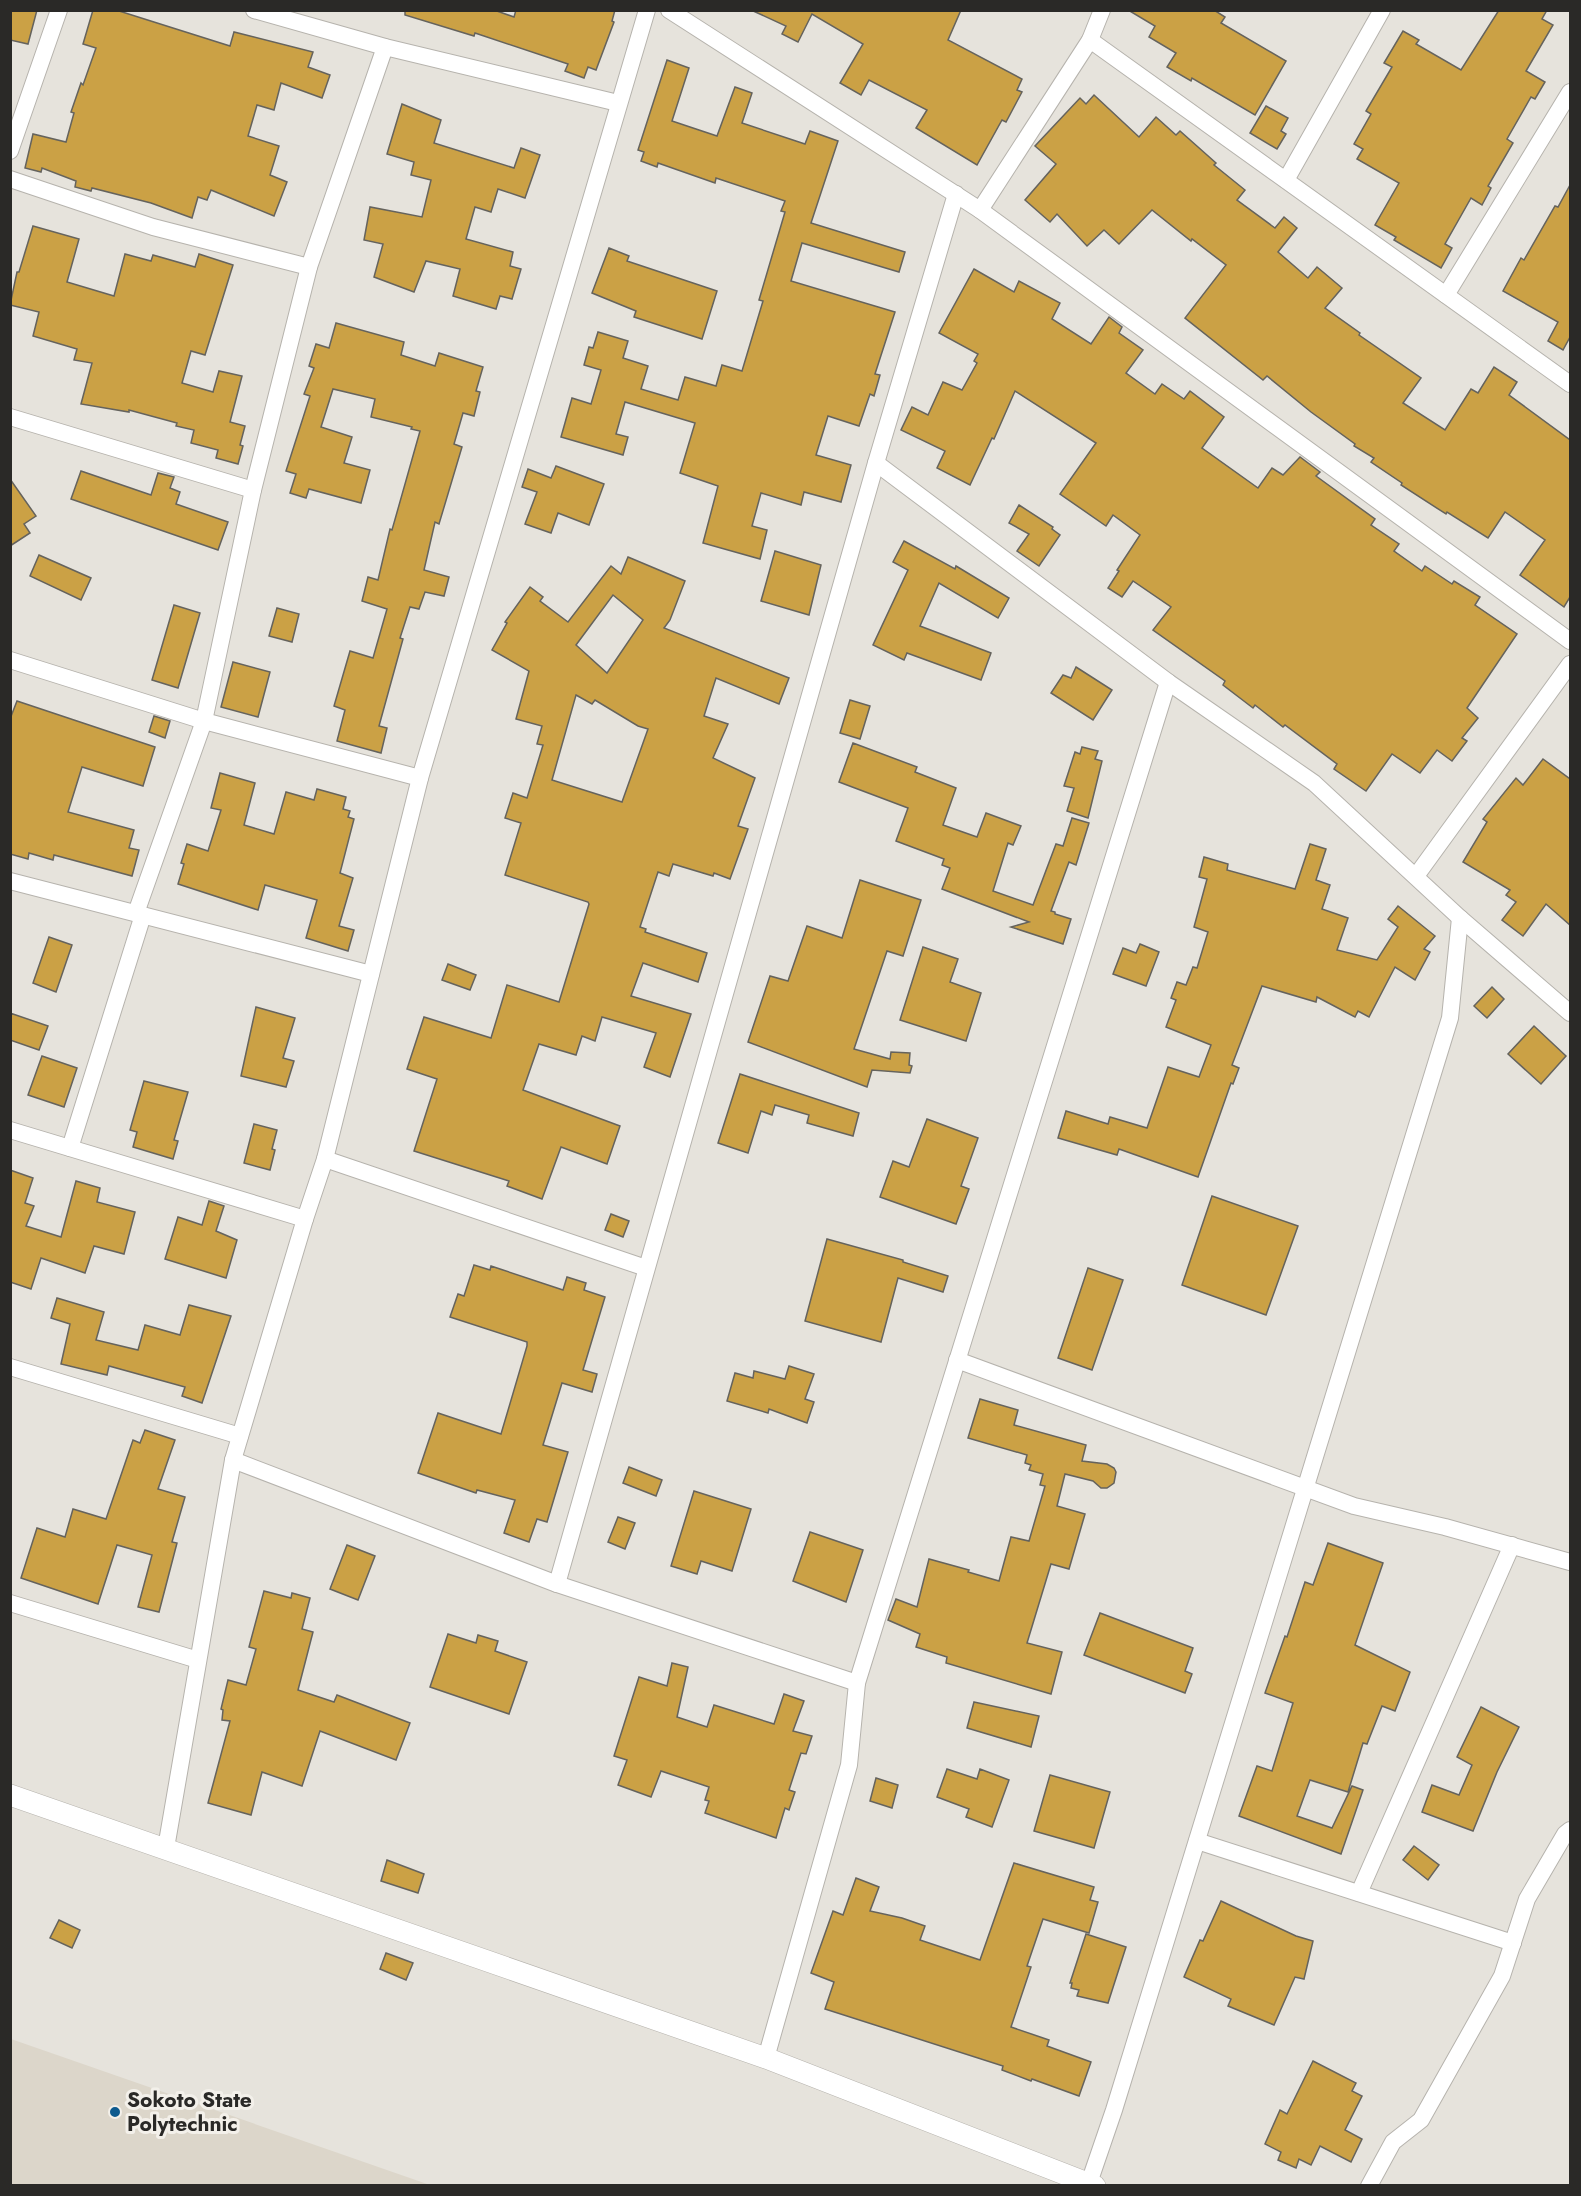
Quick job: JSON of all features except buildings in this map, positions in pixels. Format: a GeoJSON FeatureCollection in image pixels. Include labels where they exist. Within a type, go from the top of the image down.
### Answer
{"type":"FeatureCollection","features":[{"type":"Feature","properties":{"kind":"street"},"geometry":{"type":"LineString","coordinates":[[10,151],[58,10]]}},
{"type":"Feature","properties":{"kind":"street"},"geometry":{"type":"LineString","coordinates":[[254,10],[385,47],[618,103]]}},
{"type":"Feature","properties":{"kind":"street"},"geometry":{"type":"LineString","coordinates":[[166,1848],[233,1460],[325,1159],[420,778],[646,10]]}},
{"type":"Feature","properties":{"kind":"street"},"geometry":{"type":"LineString","coordinates":[[669,10],[980,210],[1570,641]]}},
{"type":"Feature","properties":{"kind":"street"},"geometry":{"type":"LineString","coordinates":[[980,210],[1090,40],[1102,10]]}},
{"type":"Feature","properties":{"kind":"street"},"geometry":{"type":"LineString","coordinates":[[1286,180],[1382,10]]}},
{"type":"Feature","properties":{"kind":"street"},"geometry":{"type":"LineString","coordinates":[[1090,40],[1570,384]]}},
{"type":"Feature","properties":{"kind":"street"},"geometry":{"type":"LineString","coordinates":[[70,1148],[139,914],[204,721],[254,490],[309,267],[385,47]]}},
{"type":"Feature","properties":{"kind":"street"},"geometry":{"type":"LineString","coordinates":[[1446,296],[1570,92]]}},
{"type":"Feature","properties":{"kind":"street"},"geometry":{"type":"LineString","coordinates":[[10,179],[153,227],[309,267]]}},
{"type":"Feature","properties":{"kind":"street"},"geometry":{"type":"LineString","coordinates":[[557,1584],[876,463],[956,194]]}},
{"type":"Feature","properties":{"kind":"street"},"geometry":{"type":"LineString","coordinates":[[10,417],[254,490]]}},
{"type":"Feature","properties":{"kind":"street"},"geometry":{"type":"LineString","coordinates":[[876,463],[1168,682],[1314,783],[1460,918],[1570,1012]]}},
{"type":"Feature","properties":{"kind":"street"},"geometry":{"type":"LineString","coordinates":[[10,660],[204,721],[420,778]]}},
{"type":"Feature","properties":{"kind":"street"},"geometry":{"type":"LineString","coordinates":[[1416,876],[1570,664]]}},
{"type":"Feature","properties":{"kind":"street"},"geometry":{"type":"LineString","coordinates":[[766,2058],[849,1765],[857,1683],[1168,682]]}},
{"type":"Feature","properties":{"kind":"street"},"geometry":{"type":"LineString","coordinates":[[10,881],[371,974]]}},
{"type":"Feature","properties":{"kind":"street"},"geometry":{"type":"LineString","coordinates":[[10,1795],[766,2058],[1092,2184],[1450,1018],[1460,918]]}},
{"type":"Feature","properties":{"kind":"street"},"geometry":{"type":"LineString","coordinates":[[10,1130],[305,1219]]}},
{"type":"Feature","properties":{"kind":"street"},"geometry":{"type":"LineString","coordinates":[[325,1159],[646,1268]]}},
{"type":"Feature","properties":{"kind":"street"},"geometry":{"type":"LineString","coordinates":[[957,1360],[1353,1506],[1445,1527],[1570,1562]]}},
{"type":"Feature","properties":{"kind":"street"},"geometry":{"type":"LineString","coordinates":[[10,1367],[240,1436]]}},
{"type":"Feature","properties":{"kind":"street"},"geometry":{"type":"LineString","coordinates":[[233,1460],[557,1584],[857,1683]]}},
{"type":"Feature","properties":{"kind":"street"},"geometry":{"type":"LineString","coordinates":[[1359,1893],[1512,1545]]}},
{"type":"Feature","properties":{"kind":"street"},"geometry":{"type":"LineString","coordinates":[[10,1603],[198,1660]]}},
{"type":"Feature","properties":{"kind":"street"},"geometry":{"type":"LineString","coordinates":[[1370,2186],[1393,2142],[1421,2120],[1502,1976],[1527,1899],[1565,1834],[1570,1830]]}},
{"type":"Feature","properties":{"kind":"street"},"geometry":{"type":"LineString","coordinates":[[1197,1841],[1513,1943]]}},
{"type":"Feature","properties":{"kind":"shaded area","name":"Sokoto State Polytechnic"},"geometry":{"type":"Polygon","coordinates":[[[11,2039],[430,2185],[11,2185],[11,2039]]]}},
{"type":"Feature","properties":{"kind":"place","name":"Sokoto State Polytechnic"},"geometry":{"type":"Point","coordinates":[115,2112]}}]}
